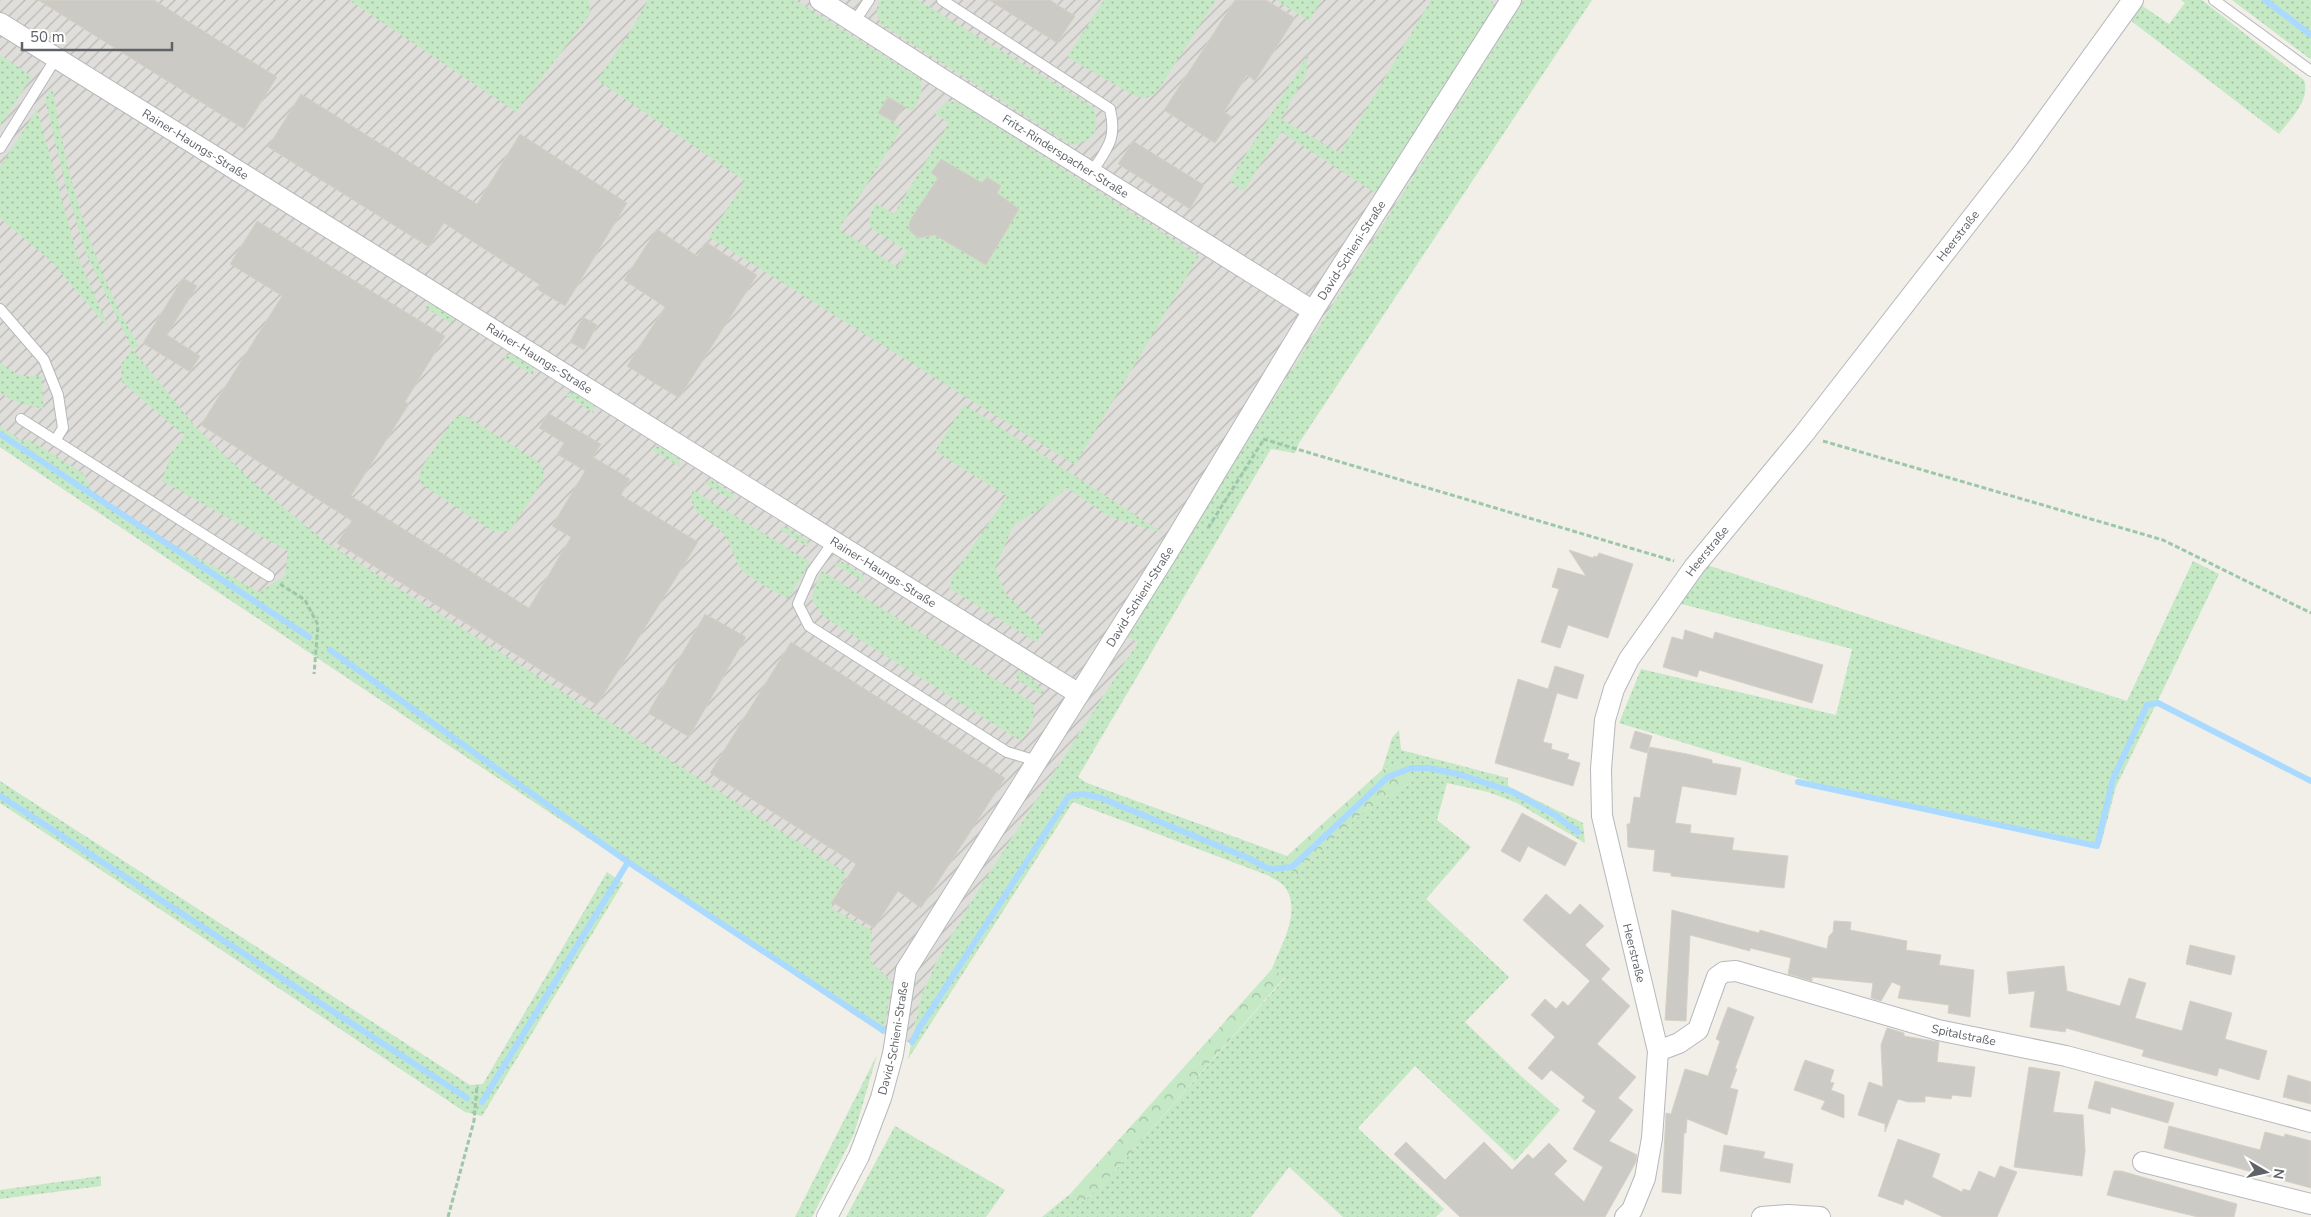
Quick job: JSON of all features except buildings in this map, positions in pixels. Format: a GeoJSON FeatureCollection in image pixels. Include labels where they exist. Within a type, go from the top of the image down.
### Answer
{"type":"FeatureCollection","features":[{"type":"Feature","properties":{"kind":"street","name":"Fritz-Rinderspacher-Straße"},"geometry":{"type":"LineString","coordinates":[[820,0],[942,79],[1313,311]]}},
{"type":"Feature","properties":{"kind":"street","name":"David-Schieni-Straße"},"geometry":{"type":"LineString","coordinates":[[827,1217],[858,1156],[881,1098],[893,1054],[906,970],[1241,432],[1313,311],[1511,0]]}},
{"type":"Feature","properties":{"kind":"street","name":"Heerstraße"},"geometry":{"type":"LineString","coordinates":[[1634,1215],[1645,1178],[1652,1138],[1658,1051],[1602,816],[1601,769],[1605,720],[1614,689],[1629,659],[1694,567],[1803,435],[2020,156],[2133,0]]}},
{"type":"Feature","properties":{"kind":"street","name":"Rainer-Haungs-Straße"},"geometry":{"type":"LineString","coordinates":[[0,23],[834,540],[1078,694]]}},
{"type":"Feature","properties":{"kind":"street","name":"Spitalstraße"},"geometry":{"type":"LineString","coordinates":[[1658,1051],[1679,1043],[1698,1030],[1717,977],[1724,972],[1736,971],[1938,1030],[2066,1056],[2311,1122]]}},
{"type":"Feature","properties":{"kind":"street"},"geometry":{"type":"LineString","coordinates":[[2143,1162],[2311,1204]]}},
{"type":"Feature","properties":{"kind":"street"},"geometry":{"type":"LineString","coordinates":[[1762,1217],[1788,1215],[1820,1217]]}},
{"type":"Feature","properties":{"kind":"lane"},"geometry":{"type":"LineString","coordinates":[[855,21],[868,0]]}},
{"type":"Feature","properties":{"kind":"lane"},"geometry":{"type":"LineString","coordinates":[[942,0],[1110,109],[1114,127],[1109,145],[1092,172]]}},
{"type":"Feature","properties":{"kind":"lane"},"geometry":{"type":"LineString","coordinates":[[2214,0],[2311,71]]}},
{"type":"Feature","properties":{"kind":"lane"},"geometry":{"type":"LineString","coordinates":[[0,148],[56,58]]}},
{"type":"Feature","properties":{"kind":"lane"},"geometry":{"type":"LineString","coordinates":[[0,308],[44,360],[58,395],[63,428],[55,441]]}},
{"type":"Feature","properties":{"kind":"lane"},"geometry":{"type":"LineString","coordinates":[[21,419],[269,576]]}},
{"type":"Feature","properties":{"kind":"lane"},"geometry":{"type":"LineString","coordinates":[[834,540],[812,572],[798,604],[809,626],[1008,752],[1037,761]]}},
{"type":"Feature","properties":{"kind":"path"},"geometry":{"type":"LineString","coordinates":[[1241,432],[1694,567]]}},
{"type":"Feature","properties":{"kind":"path"},"geometry":{"type":"LineString","coordinates":[[1803,435],[2162,540],[2311,612]]}},
{"type":"Feature","properties":{"kind":"path"},"geometry":{"type":"LineString","coordinates":[[1207,530],[1264,439]]}},
{"type":"Feature","properties":{"kind":"path"},"geometry":{"type":"LineString","coordinates":[[269,576],[305,600],[318,625],[314,674]]}},
{"type":"Feature","properties":{"kind":"path"},"geometry":{"type":"LineString","coordinates":[[448,1217],[474,1121],[477,1085]]}},
{"type":"Feature","properties":{"kind":"shaded area"},"geometry":{"type":"Polygon","coordinates":[[[0,0],[1524,0],[1125,636],[1138,642],[979,889],[938,959],[921,996],[911,1043],[883,1034],[0,447],[0,0]]]}},
{"type":"Feature","properties":{"kind":"green space"},"geometry":{"type":"Polygon","coordinates":[[[349,0],[589,0],[590,14],[516,112],[349,0]]]}},
{"type":"Feature","properties":{"kind":"green space"},"geometry":{"type":"Polygon","coordinates":[[[648,0],[795,0],[919,78],[921,91],[912,111],[888,97],[879,113],[902,128],[839,229],[897,267],[907,251],[872,229],[869,222],[870,216],[876,203],[894,214],[949,123],[934,113],[948,101],[959,103],[1199,256],[1075,465],[709,237],[745,181],[597,80],[630,32],[648,0]]]}},
{"type":"Feature","properties":{"kind":"green space"},"geometry":{"type":"Polygon","coordinates":[[[881,0],[918,0],[1093,107],[1097,122],[1094,133],[1085,141],[1071,145],[881,24],[877,15],[877,9],[881,0]]]}},
{"type":"Feature","properties":{"kind":"green space"},"geometry":{"type":"Polygon","coordinates":[[[1104,0],[1216,0],[1157,92],[1147,98],[1135,96],[1067,57],[1104,0]]]}},
{"type":"Feature","properties":{"kind":"green space"},"geometry":{"type":"Polygon","coordinates":[[[1276,0],[1321,0],[1309,21],[1276,0]]]}},
{"type":"Feature","properties":{"kind":"green space"},"geometry":{"type":"Polygon","coordinates":[[[1431,0],[1492,0],[1494,12],[1380,196],[1281,132],[1244,191],[1229,181],[1308,55],[1306,75],[1281,119],[1340,153],[1431,0]]]}},
{"type":"Feature","properties":{"kind":"green space"},"geometry":{"type":"Polygon","coordinates":[[[1524,0],[1592,0],[1299,443],[1295,453],[1271,449],[1078,777],[1087,783],[1287,856],[1296,877],[1300,870],[1361,814],[1413,781],[1399,762],[1382,770],[1392,738],[1399,730],[1401,750],[1508,778],[1508,786],[1583,823],[1585,843],[1517,803],[1488,792],[1447,783],[1437,820],[1471,847],[1426,899],[1509,977],[1465,1022],[1523,1078],[1560,1110],[1515,1161],[1415,1066],[1358,1128],[1444,1209],[1436,1217],[1343,1217],[1289,1167],[1251,1217],[1042,1217],[1070,1194],[1080,1204],[1104,1183],[1285,978],[1272,969],[1285,939],[1291,916],[1289,895],[1282,884],[1267,875],[1073,802],[908,1059],[921,996],[938,959],[979,889],[1138,642],[1125,636],[1524,0]]]}},
{"type":"Feature","properties":{"kind":"green space"},"geometry":{"type":"Polygon","coordinates":[[[2181,0],[2202,0],[2304,80],[2305,95],[2302,102],[2294,116],[2279,134],[2130,20],[2141,5],[2169,24],[2185,3],[2181,0]]]}},
{"type":"Feature","properties":{"kind":"green space"},"geometry":{"type":"Polygon","coordinates":[[[2232,0],[2311,0],[2311,59],[2309,58],[2232,0]]]}},
{"type":"Feature","properties":{"kind":"green space"},"geometry":{"type":"Polygon","coordinates":[[[0,55],[32,76],[0,126],[0,55]]]}},
{"type":"Feature","properties":{"kind":"green space"},"geometry":{"type":"Polygon","coordinates":[[[52,88],[67,164],[80,209],[110,289],[128,328],[139,346],[132,349],[86,253],[67,191],[45,99],[52,88]]]}},
{"type":"Feature","properties":{"kind":"green space"},"geometry":{"type":"Polygon","coordinates":[[[37,109],[77,255],[108,326],[50,260],[0,218],[0,167],[37,109]]]}},
{"type":"Feature","properties":{"kind":"green space"},"geometry":{"type":"Polygon","coordinates":[[[432,304],[452,317],[453,325],[423,306],[432,304]]]}},
{"type":"Feature","properties":{"kind":"green space"},"geometry":{"type":"Polygon","coordinates":[[[132,349],[199,431],[262,490],[327,543],[846,873],[831,908],[872,931],[871,961],[892,982],[883,1034],[0,447],[0,426],[22,441],[30,440],[84,474],[96,501],[259,592],[285,576],[288,551],[162,481],[171,453],[185,436],[122,382],[121,364],[132,349]]]}},
{"type":"Feature","properties":{"kind":"green space"},"geometry":{"type":"Polygon","coordinates":[[[511,354],[533,367],[533,375],[503,357],[511,354]]]}},
{"type":"Feature","properties":{"kind":"green space"},"geometry":{"type":"Polygon","coordinates":[[[0,363],[21,376],[42,376],[43,409],[16,402],[0,393],[0,363]]]}},
{"type":"Feature","properties":{"kind":"green space"},"geometry":{"type":"Polygon","coordinates":[[[573,392],[594,406],[594,413],[565,395],[573,392]]]}},
{"type":"Feature","properties":{"kind":"green space"},"geometry":{"type":"Polygon","coordinates":[[[964,404],[1163,533],[1110,517],[1067,488],[1046,505],[1013,526],[995,568],[1006,594],[1044,631],[1036,642],[949,588],[952,577],[1007,496],[935,451],[964,404]]]}},
{"type":"Feature","properties":{"kind":"green space"},"geometry":{"type":"Polygon","coordinates":[[[458,416],[465,416],[536,460],[543,469],[543,480],[514,525],[508,531],[492,531],[421,484],[419,475],[422,467],[452,421],[458,416]]]}},
{"type":"Feature","properties":{"kind":"green space"},"geometry":{"type":"Polygon","coordinates":[[[659,446],[680,460],[680,467],[651,449],[659,446]]]}},
{"type":"Feature","properties":{"kind":"green space"},"geometry":{"type":"Polygon","coordinates":[[[712,480],[733,494],[733,501],[704,483],[712,480]]]}},
{"type":"Feature","properties":{"kind":"green space"},"geometry":{"type":"Polygon","coordinates":[[[693,490],[810,562],[788,599],[741,569],[724,534],[696,511],[692,498],[693,490]]]}},
{"type":"Feature","properties":{"kind":"green space"},"geometry":{"type":"Polygon","coordinates":[[[787,527],[807,540],[808,547],[779,529],[787,527]]]}},
{"type":"Feature","properties":{"kind":"green space"},"geometry":{"type":"Polygon","coordinates":[[[2193,561],[2219,574],[2116,787],[2101,844],[1819,784],[1619,723],[1641,669],[1836,715],[1852,649],[1678,603],[1707,565],[2127,701],[2193,561]]]}},
{"type":"Feature","properties":{"kind":"green space"},"geometry":{"type":"Polygon","coordinates":[[[843,562],[863,575],[864,582],[834,564],[843,562]]]}},
{"type":"Feature","properties":{"kind":"green space"},"geometry":{"type":"Polygon","coordinates":[[[822,571],[1033,703],[1033,718],[1023,737],[1019,740],[824,617],[812,600],[815,586],[822,571]]]}},
{"type":"Feature","properties":{"kind":"green space"},"geometry":{"type":"Polygon","coordinates":[[[1019,670],[1033,680],[1044,692],[1042,695],[1018,680],[1016,676],[1019,670]]]}},
{"type":"Feature","properties":{"kind":"green space"},"geometry":{"type":"Polygon","coordinates":[[[1399,762],[1413,781],[1361,814],[1300,870],[1296,878],[1287,856],[1382,770],[1399,762]]]}},
{"type":"Feature","properties":{"kind":"green space"},"geometry":{"type":"Polygon","coordinates":[[[0,781],[470,1085],[483,1084],[607,872],[623,883],[482,1116],[465,1112],[0,803],[0,781]]]}},
{"type":"Feature","properties":{"kind":"green space"},"geometry":{"type":"Polygon","coordinates":[[[1272,969],[1285,977],[1104,1183],[1080,1204],[1070,1194],[1272,969]]]}},
{"type":"Feature","properties":{"kind":"green space"},"geometry":{"type":"Polygon","coordinates":[[[877,1055],[854,1134],[812,1217],[795,1217],[877,1055]]]}},
{"type":"Feature","properties":{"kind":"green space"},"geometry":{"type":"Polygon","coordinates":[[[895,1126],[1005,1190],[986,1217],[846,1217],[895,1126]]]}},
{"type":"Feature","properties":{"kind":"green space"},"geometry":{"type":"Polygon","coordinates":[[[101,1176],[101,1186],[0,1199],[0,1190],[101,1176]]]}},
{"type":"Feature","properties":{"kind":"waterway"},"geometry":{"type":"LineString","coordinates":[[2265,0],[2311,35]]}},
{"type":"Feature","properties":{"kind":"waterway"},"geometry":{"type":"LineString","coordinates":[[0,434],[309,637]]}},
{"type":"Feature","properties":{"kind":"waterway"},"geometry":{"type":"LineString","coordinates":[[330,650],[628,862]]}},
{"type":"Feature","properties":{"kind":"waterway"},"geometry":{"type":"LineString","coordinates":[[1798,782],[2097,846],[2113,779],[2147,705],[2158,703],[2311,781]]}},
{"type":"Feature","properties":{"kind":"waterway"},"geometry":{"type":"LineString","coordinates":[[912,1042],[1069,796],[1083,794],[1101,798],[1248,858],[1269,869],[1292,867],[1388,777],[1411,768],[1428,768],[1458,774],[1513,792],[1555,815],[1578,832]]}},
{"type":"Feature","properties":{"kind":"waterway"},"geometry":{"type":"LineString","coordinates":[[0,796],[467,1098]]}},
{"type":"Feature","properties":{"kind":"waterway"},"geometry":{"type":"LineString","coordinates":[[482,1102],[628,862],[883,1030]]}}]}
